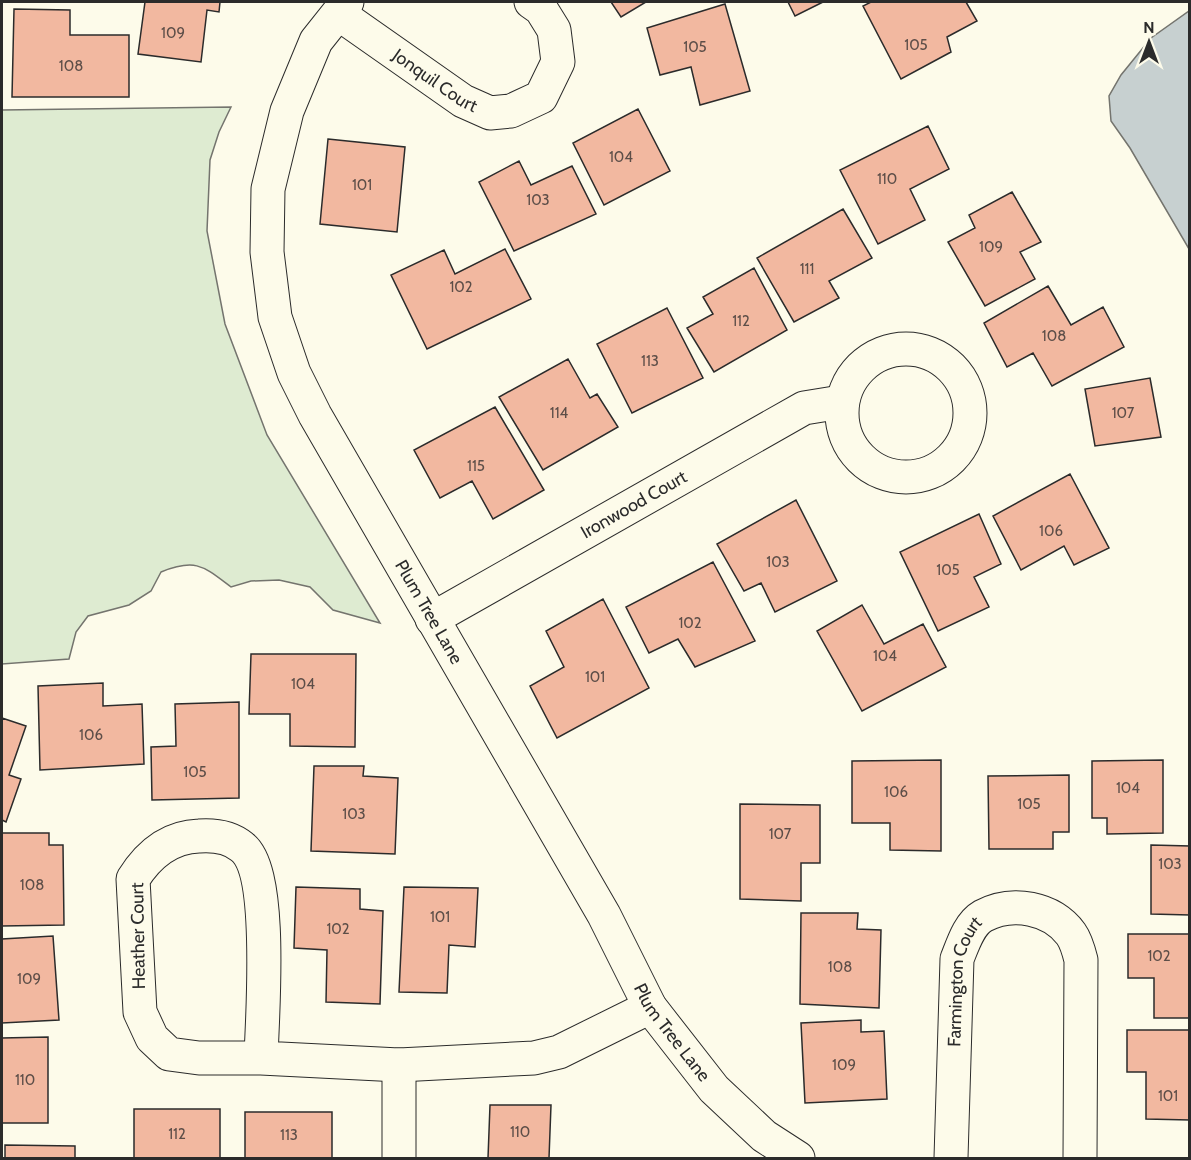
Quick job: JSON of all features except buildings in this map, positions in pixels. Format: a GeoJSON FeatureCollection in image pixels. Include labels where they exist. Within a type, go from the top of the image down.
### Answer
{"type":"FeatureCollection","features":[{"type":"Feature","properties":{"kind":"street","name":"Jonquil Court"},"geometry":{"type":"LineString","coordinates":[[343,8],[463,101],[490,113],[511,111],[541,97],[558,62],[554,30],[541,9],[531,2]]}},
{"type":"Feature","properties":{"kind":"street","name":"Plum Tree Lane"},"geometry":{"type":"LineString","coordinates":[[343,8],[316,41],[287,111],[268,189],[267,252],[275,316],[294,373],[315,415],[604,915],[650,1007],[714,1089],[764,1136],[798,1158]]}},
{"type":"Feature","properties":{"kind":"street","name":"Ironwood Court"},"geometry":{"type":"LineString","coordinates":[[432,619],[804,408],[842,402]]}},
{"type":"Feature","properties":{"kind":"street","name":"Heather Court"},"geometry":{"type":"LineString","coordinates":[[261,1058],[263,901],[256,871],[243,847],[216,835],[184,837],[165,844],[144,862],[133,879],[140,1012],[152,1038],[169,1054],[199,1058],[261,1058],[399,1065],[534,1058],[559,1052],[650,1007]]}},
{"type":"Feature","properties":{"kind":"street","name":"Farmington Court"},"geometry":{"type":"LineString","coordinates":[[951,1158],[957,959],[966,935],[983,916],[1029,907],[1052,916],[1072,935],[1082,960],[1080,1158]]}},
{"type":"Feature","properties":{"kind":"street"},"geometry":{"type":"LineString","coordinates":[[399,1065],[399,1158]]}},
{"type":"Feature","properties":{"kind":"green space"},"geometry":{"type":"Polygon","coordinates":[[[231,107],[219,132],[210,160],[207,231],[225,324],[267,435],[380,623],[333,610],[310,587],[279,580],[251,581],[231,587],[206,569],[183,565],[161,572],[151,591],[129,605],[88,616],[76,632],[69,659],[2,664],[2,110],[231,107]]]}},
{"type":"Feature","properties":{"kind":"shaded area"},"geometry":{"type":"Polygon","coordinates":[[[1189,11],[1189,249],[1130,148],[1111,121],[1109,96],[1121,75],[1151,38],[1189,11]]]}}]}
